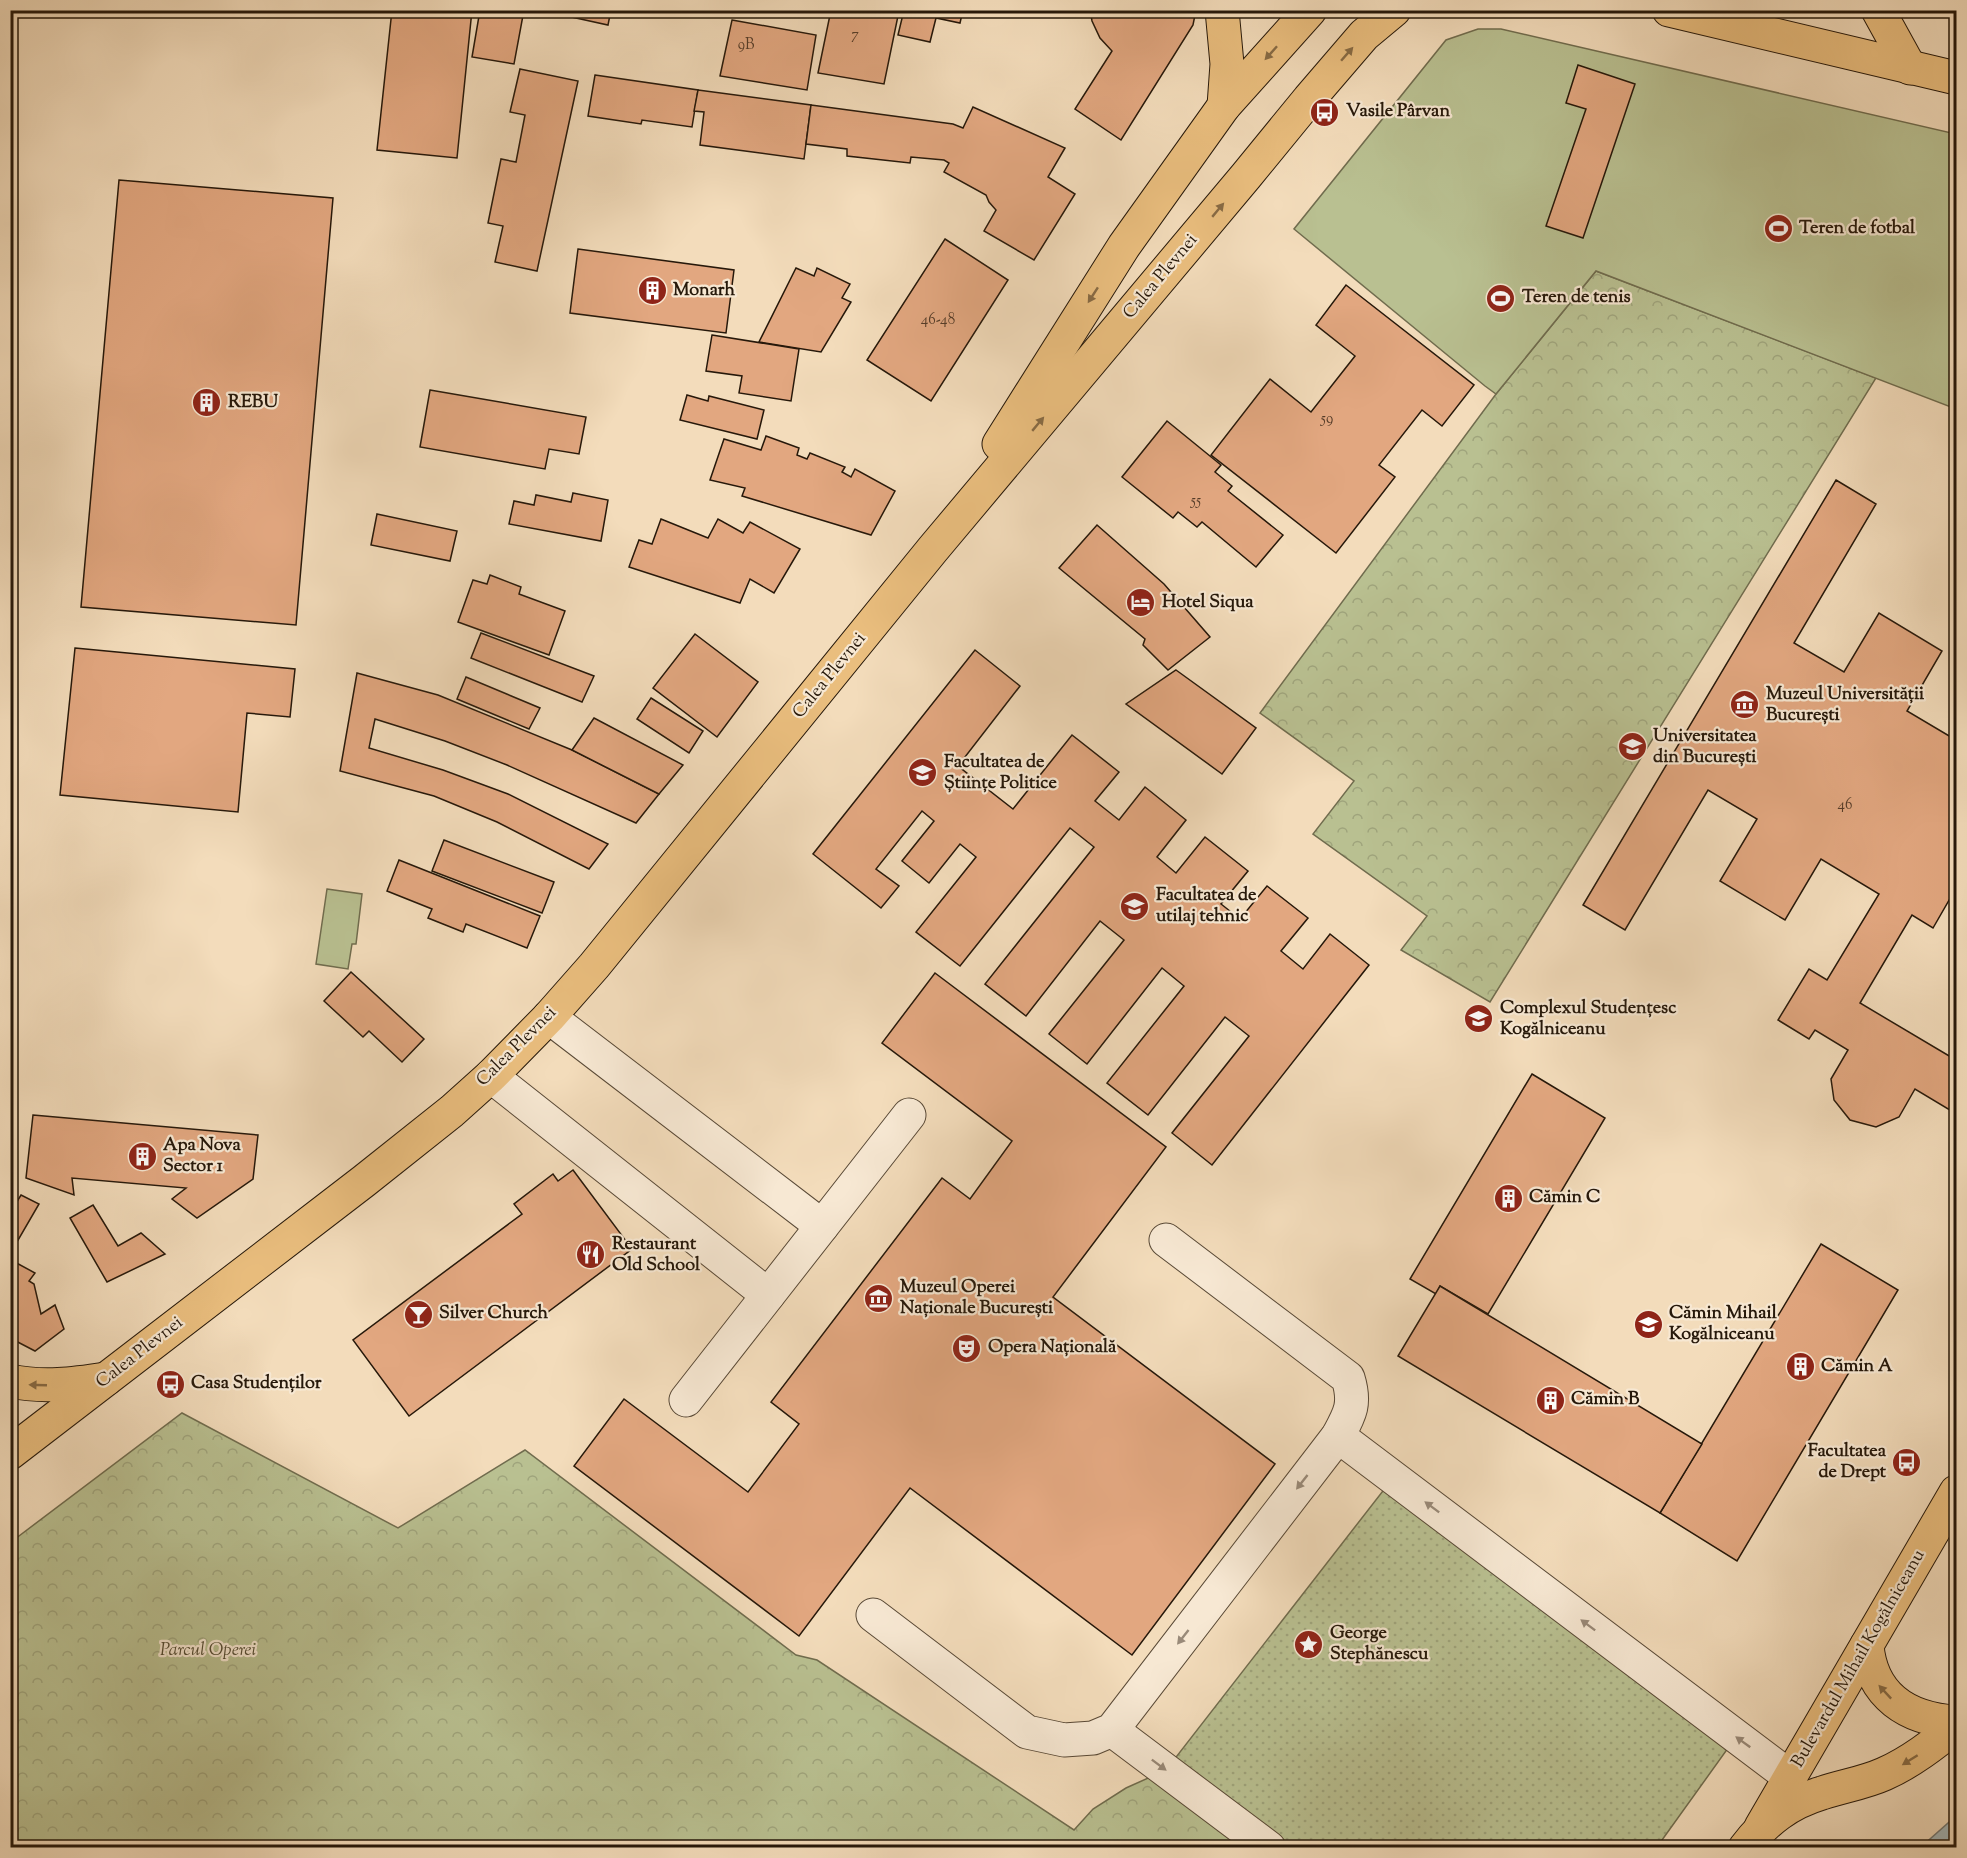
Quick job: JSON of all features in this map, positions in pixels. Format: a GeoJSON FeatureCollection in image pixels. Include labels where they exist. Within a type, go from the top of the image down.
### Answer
{"type":"FeatureCollection","features":[{"type":"Feature","properties":{"kind":"main road"},"geometry":{"type":"LineString","coordinates":[[1222,10],[1227,64],[1224,106]]}},
{"type":"Feature","properties":{"kind":"main road","name":"Calea Plevnei"},"geometry":{"type":"LineString","coordinates":[[933,549],[1124,246],[1224,106],[1310,10]]}},
{"type":"Feature","properties":{"kind":"main road","name":"Calea Plevnei"},"geometry":{"type":"LineString","coordinates":[[13,1454],[364,1181],[491,1076],[549,1017],[594,966],[933,549],[1346,56],[1364,35],[1394,10]]}},
{"type":"Feature","properties":{"kind":"main road"},"geometry":{"type":"LineString","coordinates":[[1669,10],[1956,78]]}},
{"type":"Feature","properties":{"kind":"main road"},"geometry":{"type":"LineString","coordinates":[[1878,10],[1910,68]]}},
{"type":"Feature","properties":{"kind":"main road"},"geometry":{"type":"LineString","coordinates":[[10,1381],[28,1385],[64,1386],[108,1378]]}},
{"type":"Feature","properties":{"kind":"main road","name":"Bulevardul Mihail Kogălniceanu"},"geometry":{"type":"LineString","coordinates":[[1754,1841],[1956,1492]]}},
{"type":"Feature","properties":{"kind":"main road"},"geometry":{"type":"LineString","coordinates":[[1867,1645],[1870,1668],[1878,1684],[1889,1697],[1916,1714],[1956,1724]]}},
{"type":"Feature","properties":{"kind":"main road"},"geometry":{"type":"LineString","coordinates":[[1754,1841],[1789,1807],[1807,1798],[1862,1782],[1904,1764],[1956,1724]]}},
{"type":"Feature","properties":{"kind":"lane"},"geometry":{"type":"LineString","coordinates":[[549,1017],[822,1226]]}},
{"type":"Feature","properties":{"kind":"lane"},"geometry":{"type":"LineString","coordinates":[[491,1076],[768,1295]]}},
{"type":"Feature","properties":{"kind":"lane"},"geometry":{"type":"LineString","coordinates":[[686,1400],[909,1115]]}},
{"type":"Feature","properties":{"kind":"lane"},"geometry":{"type":"LineString","coordinates":[[873,1615],[1027,1732],[1064,1740],[1093,1738],[1112,1730],[1338,1436],[1350,1414],[1353,1395],[1348,1378],[1166,1240]]}},
{"type":"Feature","properties":{"kind":"lane"},"geometry":{"type":"LineString","coordinates":[[1338,1436],[1790,1778]]}},
{"type":"Feature","properties":{"kind":"lane"},"geometry":{"type":"LineString","coordinates":[[1112,1730],[1269,1848]]}},
{"type":"Feature","properties":{"kind":"green space"},"geometry":{"type":"Polygon","coordinates":[[[1478,29],[1501,29],[1956,134],[1956,409],[1596,271],[1496,394],[1485,386],[1294,229],[1446,40],[1478,29]]]}},
{"type":"Feature","properties":{"kind":"green space"},"geometry":{"type":"Polygon","coordinates":[[[1596,271],[1876,378],[1490,1002],[1401,950],[1427,916],[1313,834],[1354,781],[1260,713],[1496,394],[1596,271]]]}},
{"type":"Feature","properties":{"kind":"green space"},"geometry":{"type":"Polygon","coordinates":[[[327,889],[362,894],[356,944],[352,944],[348,969],[316,964],[327,889]]]}},
{"type":"Feature","properties":{"kind":"green space","name":"Parcul Operei"},"geometry":{"type":"Polygon","coordinates":[[[182,1413],[398,1528],[525,1450],[796,1655],[817,1660],[1074,1830],[1093,1809],[1126,1788],[1166,1770],[1270,1848],[11,1848],[11,1542],[182,1413]]]}},
{"type":"Feature","properties":{"kind":"green space"},"geometry":{"type":"Polygon","coordinates":[[[1393,1478],[1736,1737],[1657,1847],[1269,1847],[1166,1770],[1393,1478]]]}},
{"type":"Feature","properties":{"kind":"water"},"geometry":{"type":"Polygon","coordinates":[[[1956,1816],[1956,1847],[1921,1847],[1956,1816]]]}},
{"type":"Feature","properties":{"kind":"building"},"geometry":{"type":"Polygon","coordinates":[[[392,10],[472,10],[457,158],[377,150],[392,10]]]}},
{"type":"Feature","properties":{"kind":"building"},"geometry":{"type":"Polygon","coordinates":[[[480,10],[524,10],[514,64],[472,57],[480,10]]]}},
{"type":"Feature","properties":{"kind":"building"},"geometry":{"type":"Polygon","coordinates":[[[554,10],[611,10],[608,25],[553,13],[554,10]]]}},
{"type":"Feature","properties":{"kind":"building"},"geometry":{"type":"Polygon","coordinates":[[[831,10],[899,11],[884,84],[818,73],[831,10]]]}},
{"type":"Feature","properties":{"kind":"building"},"geometry":{"type":"Polygon","coordinates":[[[904,10],[963,10],[960,23],[936,18],[930,42],[898,35],[904,10]]]}},
{"type":"Feature","properties":{"kind":"building"},"geometry":{"type":"Polygon","coordinates":[[[1090,10],[1196,10],[1193,25],[1121,140],[1075,109],[1112,51],[1100,38],[1092,21],[1090,10]]]}},
{"type":"Feature","properties":{"kind":"building"},"geometry":{"type":"Polygon","coordinates":[[[732,20],[816,35],[807,90],[720,76],[732,20]]]}},
{"type":"Feature","properties":{"kind":"building"},"geometry":{"type":"Polygon","coordinates":[[[1578,65],[1635,84],[1583,238],[1546,226],[1586,109],[1566,103],[1578,65]]]}},
{"type":"Feature","properties":{"kind":"building"},"geometry":{"type":"Polygon","coordinates":[[[520,69],[578,81],[537,271],[495,262],[503,226],[488,223],[501,159],[516,162],[525,115],[510,112],[520,69]]]}},
{"type":"Feature","properties":{"kind":"building"},"geometry":{"type":"Polygon","coordinates":[[[595,75],[698,90],[692,127],[642,120],[641,124],[588,116],[595,75]]]}},
{"type":"Feature","properties":{"kind":"building"},"geometry":{"type":"Polygon","coordinates":[[[698,90],[811,105],[804,159],[700,145],[704,112],[694,111],[698,90]]]}},
{"type":"Feature","properties":{"kind":"building"},"geometry":{"type":"Polygon","coordinates":[[[811,105],[953,124],[963,128],[973,107],[1065,148],[1048,177],[1075,194],[1034,260],[984,231],[996,210],[986,195],[944,172],[949,163],[944,160],[911,157],[910,163],[847,156],[847,149],[806,144],[811,105]]]}},
{"type":"Feature","properties":{"kind":"building","name":"REBU"},"geometry":{"type":"Polygon","coordinates":[[[119,180],[333,198],[296,625],[81,607],[119,180]]]}},
{"type":"Feature","properties":{"kind":"building"},"geometry":{"type":"Polygon","coordinates":[[[945,239],[1008,280],[931,401],[867,360],[945,239]]]}},
{"type":"Feature","properties":{"kind":"building","name":"Monarh"},"geometry":{"type":"Polygon","coordinates":[[[578,249],[734,270],[726,333],[570,313],[578,249]]]}},
{"type":"Feature","properties":{"kind":"building"},"geometry":{"type":"Polygon","coordinates":[[[796,268],[814,276],[817,268],[850,284],[842,298],[851,302],[821,352],[759,342],[796,268]]]}},
{"type":"Feature","properties":{"kind":"building"},"geometry":{"type":"Polygon","coordinates":[[[1346,285],[1474,385],[1442,426],[1422,410],[1379,465],[1395,477],[1336,553],[1211,455],[1270,379],[1311,412],[1355,356],[1316,325],[1346,285]]]}},
{"type":"Feature","properties":{"kind":"building"},"geometry":{"type":"Polygon","coordinates":[[[712,335],[799,349],[791,401],[739,393],[742,376],[706,371],[712,335]]]}},
{"type":"Feature","properties":{"kind":"building"},"geometry":{"type":"Polygon","coordinates":[[[430,390],[586,417],[579,454],[549,449],[545,469],[420,447],[430,390]]]}},
{"type":"Feature","properties":{"kind":"building"},"geometry":{"type":"Polygon","coordinates":[[[687,395],[708,401],[709,396],[764,410],[757,439],[680,420],[687,395]]]}},
{"type":"Feature","properties":{"kind":"building"},"geometry":{"type":"Polygon","coordinates":[[[1167,421],[1221,465],[1215,472],[1232,486],[1228,491],[1283,535],[1256,567],[1202,522],[1197,527],[1178,512],[1173,518],[1122,477],[1167,421]]]}},
{"type":"Feature","properties":{"kind":"building"},"geometry":{"type":"Polygon","coordinates":[[[766,436],[799,448],[797,455],[807,459],[810,453],[845,467],[842,472],[851,477],[855,469],[895,491],[871,535],[742,496],[745,488],[710,480],[724,439],[761,450],[766,436]]]}},
{"type":"Feature","properties":{"kind":"building"},"geometry":{"type":"Polygon","coordinates":[[[1836,480],[1876,504],[1794,643],[1844,672],[1879,613],[1942,651],[1907,711],[1956,740],[1956,888],[1933,928],[1912,915],[1860,1003],[1956,1060],[1956,1123],[1951,1120],[1955,1113],[1915,1089],[1899,1117],[1876,1127],[1850,1120],[1834,1100],[1831,1079],[1848,1050],[1815,1030],[1809,1039],[1778,1020],[1809,969],[1827,980],[1879,894],[1821,859],[1785,920],[1720,881],[1757,819],[1708,790],[1625,930],[1583,905],[1836,480]]]}},
{"type":"Feature","properties":{"kind":"building"},"geometry":{"type":"Polygon","coordinates":[[[573,493],[608,500],[601,541],[509,524],[514,501],[534,505],[536,495],[571,502],[573,493]]]}},
{"type":"Feature","properties":{"kind":"building"},"geometry":{"type":"Polygon","coordinates":[[[377,514],[457,531],[450,561],[371,545],[377,514]]]}},
{"type":"Feature","properties":{"kind":"building"},"geometry":{"type":"Polygon","coordinates":[[[661,519],[708,538],[718,519],[743,533],[750,522],[800,549],[774,593],[750,579],[740,603],[629,567],[639,540],[652,544],[661,519]]]}},
{"type":"Feature","properties":{"kind":"building","name":"Hotel Siqua"},"geometry":{"type":"Polygon","coordinates":[[[1097,525],[1164,584],[1210,637],[1168,670],[1143,645],[1145,639],[1059,568],[1097,525]]]}},
{"type":"Feature","properties":{"kind":"building"},"geometry":{"type":"Polygon","coordinates":[[[490,575],[521,587],[519,594],[565,611],[549,655],[458,622],[473,580],[487,584],[490,575]]]}},
{"type":"Feature","properties":{"kind":"building"},"geometry":{"type":"Polygon","coordinates":[[[481,633],[594,676],[582,702],[471,658],[481,633]]]}},
{"type":"Feature","properties":{"kind":"building"},"geometry":{"type":"Polygon","coordinates":[[[695,634],[758,682],[717,737],[653,688],[695,634]]]}},
{"type":"Feature","properties":{"kind":"building"},"geometry":{"type":"Polygon","coordinates":[[[75,648],[295,669],[290,717],[247,713],[238,812],[60,795],[75,648]]]}},
{"type":"Feature","properties":{"kind":"building","name":"Facultatea de utilaj tehnic"},"geometry":{"type":"Polygon","coordinates":[[[975,650],[1020,686],[958,766],[1013,809],[1072,735],[1119,772],[1095,801],[1119,820],[1145,787],[1186,820],[1157,857],[1176,873],[1205,837],[1248,871],[1221,904],[1240,919],[1267,886],[1308,918],[1281,951],[1303,969],[1330,934],[1369,965],[1212,1165],[1172,1133],[1249,1036],[1225,1017],[1148,1115],[1107,1083],[1184,986],[1162,968],[1087,1064],[1049,1034],[1124,940],[1100,921],[1026,1016],[985,984],[1094,847],[1070,828],[960,966],[916,932],[976,857],[960,844],[929,883],[902,861],[934,821],[922,811],[876,869],[899,886],[881,908],[813,854],[975,650]]]}},
{"type":"Feature","properties":{"kind":"building"},"geometry":{"type":"Polygon","coordinates":[[[1176,670],[1256,728],[1222,774],[1126,704],[1176,670]]]}},
{"type":"Feature","properties":{"kind":"building"},"geometry":{"type":"Polygon","coordinates":[[[357,673],[438,695],[572,750],[659,794],[636,823],[507,765],[445,741],[375,719],[369,748],[443,770],[508,794],[608,844],[589,869],[497,822],[434,796],[340,771],[357,673]]]}},
{"type":"Feature","properties":{"kind":"building"},"geometry":{"type":"Polygon","coordinates":[[[466,677],[540,708],[529,729],[457,699],[466,677]]]}},
{"type":"Feature","properties":{"kind":"building"},"geometry":{"type":"Polygon","coordinates":[[[651,698],[703,731],[689,753],[637,719],[651,698]]]}},
{"type":"Feature","properties":{"kind":"building"},"geometry":{"type":"Polygon","coordinates":[[[594,718],[683,765],[659,794],[572,750],[594,718]]]}},
{"type":"Feature","properties":{"kind":"building"},"geometry":{"type":"Polygon","coordinates":[[[444,840],[554,882],[542,913],[432,871],[444,840]]]}},
{"type":"Feature","properties":{"kind":"building"},"geometry":{"type":"Polygon","coordinates":[[[399,860],[540,916],[527,948],[466,924],[463,932],[428,918],[432,909],[387,891],[399,860]]]}},
{"type":"Feature","properties":{"kind":"building"},"geometry":{"type":"Polygon","coordinates":[[[351,972],[424,1039],[402,1062],[369,1031],[363,1037],[324,1001],[351,972]]]}},
{"type":"Feature","properties":{"kind":"building","name":"Opera Națională"},"geometry":{"type":"Polygon","coordinates":[[[935,973],[1166,1147],[1053,1297],[1275,1464],[1132,1655],[910,1488],[799,1636],[574,1466],[624,1399],[748,1492],[799,1424],[771,1402],[942,1178],[970,1199],[1012,1141],[882,1043],[935,973]]]}},
{"type":"Feature","properties":{"kind":"building","name":"Cămin C"},"geometry":{"type":"Polygon","coordinates":[[[1532,1074],[1605,1118],[1488,1314],[1440,1286],[1436,1294],[1410,1279],[1532,1074]]]}},
{"type":"Feature","properties":{"kind":"building","name":"Apa Nova Sector 1"},"geometry":{"type":"Polygon","coordinates":[[[33,1115],[258,1135],[253,1179],[197,1218],[172,1199],[186,1188],[72,1178],[74,1195],[26,1178],[33,1115]]]}},
{"type":"Feature","properties":{"kind":"building"},"geometry":{"type":"Polygon","coordinates":[[[573,1170],[632,1249],[409,1416],[353,1340],[522,1214],[514,1204],[553,1174],[558,1181],[573,1170]]]}},
{"type":"Feature","properties":{"kind":"building"},"geometry":{"type":"Polygon","coordinates":[[[21,1195],[39,1204],[10,1254],[10,1213],[21,1195]]]}},
{"type":"Feature","properties":{"kind":"building"},"geometry":{"type":"Polygon","coordinates":[[[93,1205],[118,1246],[141,1233],[165,1254],[107,1282],[70,1218],[93,1205]]]}},
{"type":"Feature","properties":{"kind":"building","name":"Cămin A"},"geometry":{"type":"Polygon","coordinates":[[[1821,1244],[1898,1290],[1737,1561],[1660,1513],[1821,1244]]]}},
{"type":"Feature","properties":{"kind":"building"},"geometry":{"type":"Polygon","coordinates":[[[11,1260],[35,1273],[29,1281],[34,1284],[41,1314],[55,1305],[64,1329],[35,1351],[10,1338],[11,1260]]]}},
{"type":"Feature","properties":{"kind":"building","name":"Cămin B"},"geometry":{"type":"Polygon","coordinates":[[[1440,1286],[1702,1444],[1660,1513],[1398,1356],[1440,1286]]]}},
{"type":"Feature","properties":{"kind":"place","name":"Vasile Pârvan"},"geometry":{"type":"Point","coordinates":[1325,112]}},
{"type":"Feature","properties":{"kind":"place","name":"Teren de fotbal"},"geometry":{"type":"Point","coordinates":[1778,229]}},
{"type":"Feature","properties":{"kind":"place","name":"Monarh"},"geometry":{"type":"Point","coordinates":[652,291]}},
{"type":"Feature","properties":{"kind":"place","name":"Teren de tenis"},"geometry":{"type":"Point","coordinates":[1501,298]}},
{"type":"Feature","properties":{"kind":"place","name":"REBU"},"geometry":{"type":"Point","coordinates":[207,403]}},
{"type":"Feature","properties":{"kind":"place","name":"Hotel Siqua"},"geometry":{"type":"Point","coordinates":[1141,603]}},
{"type":"Feature","properties":{"kind":"place","name":"Muzeul Universității București"},"geometry":{"type":"Point","coordinates":[1745,705]}},
{"type":"Feature","properties":{"kind":"place","name":"Universitatea din București"},"geometry":{"type":"Point","coordinates":[1632,747]}},
{"type":"Feature","properties":{"kind":"place","name":"Facultatea de Științe Politice"},"geometry":{"type":"Point","coordinates":[923,773]}},
{"type":"Feature","properties":{"kind":"place","name":"Facultatea de utilaj tehnic"},"geometry":{"type":"Point","coordinates":[1135,906]}},
{"type":"Feature","properties":{"kind":"place","name":"Complexul Studențesc Kogălniceanu"},"geometry":{"type":"Point","coordinates":[1479,1019]}},
{"type":"Feature","properties":{"kind":"place","name":"Apa Nova Sector 1"},"geometry":{"type":"Point","coordinates":[142,1156]}},
{"type":"Feature","properties":{"kind":"place","name":"Cămin C"},"geometry":{"type":"Point","coordinates":[1508,1198]}},
{"type":"Feature","properties":{"kind":"place","name":"Restaurant Old School"},"geometry":{"type":"Point","coordinates":[591,1255]}},
{"type":"Feature","properties":{"kind":"place","name":"Muzeul Operei Naționale București"},"geometry":{"type":"Point","coordinates":[879,1298]}},
{"type":"Feature","properties":{"kind":"place","name":"Silver Church"},"geometry":{"type":"Point","coordinates":[418,1314]}},
{"type":"Feature","properties":{"kind":"place","name":"Cămin Mihail Kogălniceanu"},"geometry":{"type":"Point","coordinates":[1648,1324]}},
{"type":"Feature","properties":{"kind":"place","name":"Opera Națională"},"geometry":{"type":"Point","coordinates":[967,1348]}},
{"type":"Feature","properties":{"kind":"place","name":"Cămin A"},"geometry":{"type":"Point","coordinates":[1800,1367]}},
{"type":"Feature","properties":{"kind":"place","name":"Casa Studenților"},"geometry":{"type":"Point","coordinates":[170,1384]}},
{"type":"Feature","properties":{"kind":"place","name":"Cămin B"},"geometry":{"type":"Point","coordinates":[1550,1400]}},
{"type":"Feature","properties":{"kind":"place","name":"Facultatea de Drept"},"geometry":{"type":"Point","coordinates":[1907,1462]}},
{"type":"Feature","properties":{"kind":"place","name":"George Stephănescu"},"geometry":{"type":"Point","coordinates":[1309,1644]}}]}
